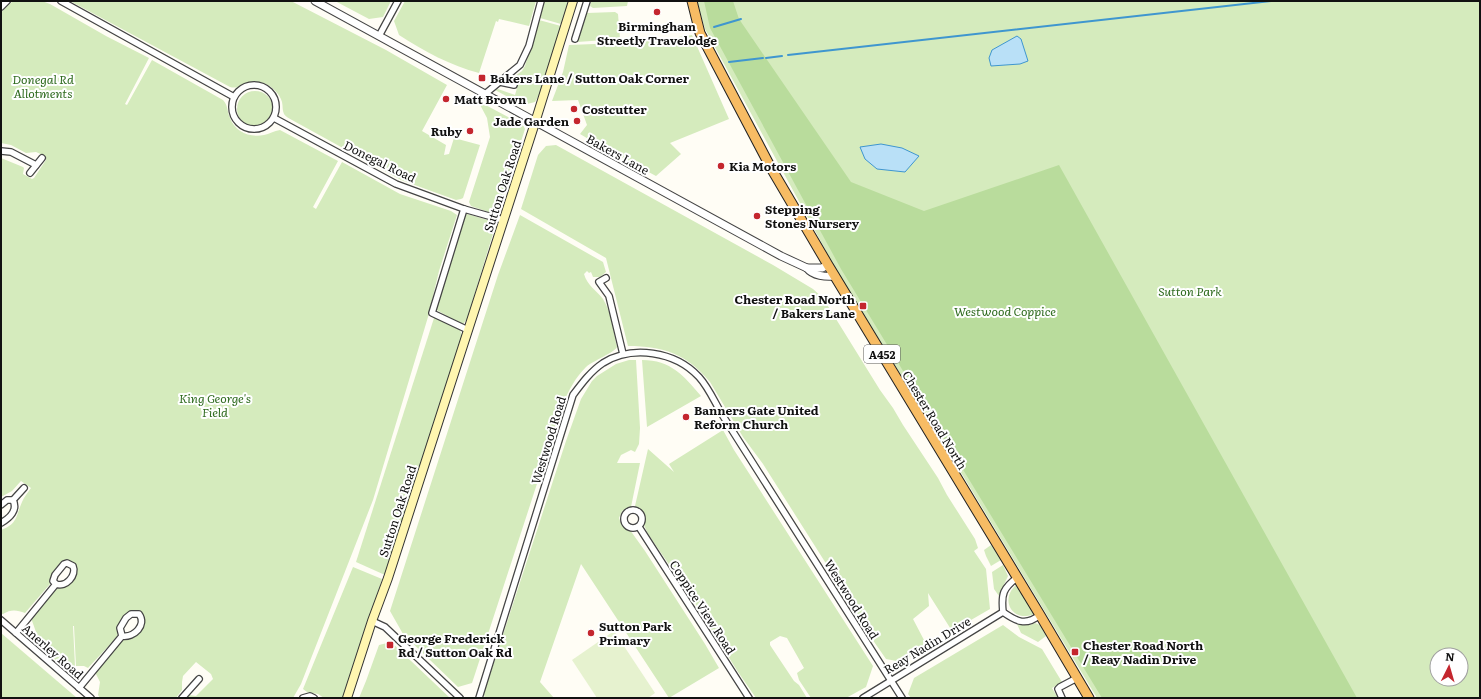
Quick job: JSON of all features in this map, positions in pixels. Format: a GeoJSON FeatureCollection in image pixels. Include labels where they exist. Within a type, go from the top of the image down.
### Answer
{"type":"FeatureCollection","features":[{"type":"Feature","properties":{"kind":"highway","name":"Chester Road North"},"geometry":{"type":"LineString","coordinates":[[692,1],[700,33],[771,168],[828,265],[1018,577],[1089,698]]}},
{"type":"Feature","properties":{"kind":"main road","name":"Sutton Oak Road"},"geometry":{"type":"LineString","coordinates":[[347,698],[372,621],[388,578],[536,122],[573,1]]}},
{"type":"Feature","properties":{"kind":"street"},"geometry":{"type":"LineString","coordinates":[[1,7],[7,1]]}},
{"type":"Feature","properties":{"kind":"street"},"geometry":{"type":"LineString","coordinates":[[61,1],[234,97]]}},
{"type":"Feature","properties":{"kind":"street","name":"Bakers Lane"},"geometry":{"type":"LineString","coordinates":[[315,1],[781,256],[807,268],[809,271],[822,276],[835,276]]}},
{"type":"Feature","properties":{"kind":"street"},"geometry":{"type":"LineString","coordinates":[[379,36],[398,1]]}},
{"type":"Feature","properties":{"kind":"street"},"geometry":{"type":"LineString","coordinates":[[485,94],[520,65],[529,46],[541,1]]}},
{"type":"Feature","properties":{"kind":"street"},"geometry":{"type":"LineString","coordinates":[[575,39],[587,1]]}},
{"type":"Feature","properties":{"kind":"street"},"geometry":{"type":"LineString","coordinates":[[565,26],[578,30]]}},
{"type":"Feature","properties":{"kind":"street"},"geometry":{"type":"LineString","coordinates":[[500,82],[514,85]]}},
{"type":"Feature","properties":{"kind":"street"},"geometry":{"type":"LineString","coordinates":[[251,85],[258,85],[266,88],[274,96],[276,102],[277,110],[274,118],[268,125],[261,129],[248,129],[240,125],[233,113],[232,107],[234,97],[241,89],[251,85]]}},
{"type":"Feature","properties":{"kind":"street","name":"Donegal Road"},"geometry":{"type":"LineString","coordinates":[[274,118],[396,184],[464,209],[503,220]]}},
{"type":"Feature","properties":{"kind":"street"},"geometry":{"type":"LineString","coordinates":[[1,151],[11,152],[36,165]]}},
{"type":"Feature","properties":{"kind":"street"},"geometry":{"type":"LineString","coordinates":[[30,173],[42,158]]}},
{"type":"Feature","properties":{"kind":"street"},"geometry":{"type":"LineString","coordinates":[[464,209],[432,313],[468,330]]}},
{"type":"Feature","properties":{"kind":"street"},"geometry":{"type":"LineString","coordinates":[[807,268],[822,268],[828,265]]}},
{"type":"Feature","properties":{"kind":"street"},"geometry":{"type":"LineString","coordinates":[[594,277],[609,296],[623,354]]}},
{"type":"Feature","properties":{"kind":"street"},"geometry":{"type":"LineString","coordinates":[[599,282],[606,278]]}},
{"type":"Feature","properties":{"kind":"street","name":"Westwood Road"},"geometry":{"type":"LineString","coordinates":[[479,698],[574,394],[586,378],[602,363],[623,354],[650,353],[666,356],[685,364],[698,377],[710,393],[722,416],[902,698]]}},
{"type":"Feature","properties":{"kind":"street"},"geometry":{"type":"LineString","coordinates":[[1,505],[7,500],[13,500],[24,488]]}},
{"type":"Feature","properties":{"kind":"street"},"geometry":{"type":"LineString","coordinates":[[1,523],[15,511],[15,504],[13,500]]}},
{"type":"Feature","properties":{"kind":"street","name":"Coppice View Road"},"geometry":{"type":"LineString","coordinates":[[639,528],[749,698]]}},
{"type":"Feature","properties":{"kind":"street"},"geometry":{"type":"LineString","coordinates":[[1018,577],[1005,589],[1002,598],[1003,612],[1013,619],[1024,622],[1034,620],[1040,615]]}},
{"type":"Feature","properties":{"kind":"street"},"geometry":{"type":"LineString","coordinates":[[16,632],[56,584]]}},
{"type":"Feature","properties":{"kind":"street","name":"Reay Nadin Drive"},"geometry":{"type":"LineString","coordinates":[[863,698],[1003,612]]}},
{"type":"Feature","properties":{"kind":"street"},"geometry":{"type":"LineString","coordinates":[[131,614],[139,614],[142,624],[133,635],[122,636],[120,628],[126,618],[131,614]]}},
{"type":"Feature","properties":{"kind":"street","name":"Anerley Road"},"geometry":{"type":"LineString","coordinates":[[1,620],[91,698]]}},
{"type":"Feature","properties":{"kind":"street"},"geometry":{"type":"LineString","coordinates":[[372,621],[385,627],[460,698]]}},
{"type":"Feature","properties":{"kind":"street"},"geometry":{"type":"LineString","coordinates":[[79,688],[122,636]]}},
{"type":"Feature","properties":{"kind":"street"},"geometry":{"type":"LineString","coordinates":[[1062,698],[1058,689],[1077,678]]}},
{"type":"Feature","properties":{"kind":"street"},"geometry":{"type":"LineString","coordinates":[[182,698],[199,679]]}},
{"type":"Feature","properties":{"kind":"street"},"geometry":{"type":"LineString","coordinates":[[304,698],[310,696],[314,698]]}},
{"type":"Feature","properties":{"kind":"green space","name":"King George's Field"},"geometry":{"type":"Polygon","coordinates":[[[13,1],[42,1],[50,4],[106,36],[149,58],[125,104],[127,105],[152,60],[223,100],[226,104],[232,123],[244,133],[259,136],[280,130],[338,161],[313,207],[316,209],[342,162],[400,194],[451,211],[457,215],[439,271],[428,317],[373,500],[301,684],[293,698],[186,698],[189,695],[196,696],[213,679],[211,674],[196,662],[183,676],[182,690],[176,698],[100,698],[98,695],[100,682],[95,672],[122,640],[132,638],[144,623],[135,612],[122,620],[118,625],[118,634],[116,638],[88,668],[84,666],[76,666],[73,626],[75,666],[66,669],[34,641],[36,632],[31,618],[50,595],[57,589],[66,586],[71,581],[76,568],[73,562],[62,561],[52,574],[50,584],[25,613],[14,610],[1,614],[1,530],[7,528],[14,522],[23,500],[31,488],[21,481],[12,491],[1,497],[1,158],[23,167],[23,174],[32,179],[46,160],[45,156],[36,152],[26,153],[11,145],[1,143],[1,12],[13,1]]]}},
{"type":"Feature","properties":{"kind":"green space"},"geometry":{"type":"Polygon","coordinates":[[[70,1],[291,1],[386,50],[447,85],[422,131],[446,145],[444,155],[449,154],[454,138],[480,145],[463,198],[456,200],[401,180],[292,120],[284,114],[281,99],[277,93],[266,84],[254,82],[234,88],[230,87],[70,1]]]}},
{"type":"Feature","properties":{"kind":"green space"},"geometry":{"type":"Polygon","coordinates":[[[335,1],[391,1],[383,17],[369,19],[335,1]]]}},
{"type":"Feature","properties":{"kind":"green space"},"geometry":{"type":"Polygon","coordinates":[[[405,1],[536,1],[529,26],[499,19],[498,22],[496,21],[479,73],[438,57],[399,35],[394,21],[405,1]]]}},
{"type":"Feature","properties":{"kind":"green space"},"geometry":{"type":"Polygon","coordinates":[[[544,1],[569,1],[561,24],[540,18],[544,1]]]}},
{"type":"Feature","properties":{"kind":"green space"},"geometry":{"type":"Polygon","coordinates":[[[591,1],[628,1],[627,6],[593,8],[590,6],[591,1]]]}},
{"type":"Feature","properties":{"kind":"green space","name":"Sutton Park"},"geometry":{"type":"Polygon","coordinates":[[[697,1],[1480,1],[1480,698],[1097,698],[837,271],[705,29],[697,1]]]}},
{"type":"Feature","properties":{"kind":"green space","name":"Westwood Coppice"},"geometry":{"type":"Polygon","coordinates":[[[704,1],[733,1],[739,19],[851,182],[924,211],[1059,165],[1357,698],[1102,698],[841,269],[710,28],[704,1]]]}},
{"type":"Feature","properties":{"kind":"green space"},"geometry":{"type":"Polygon","coordinates":[[[615,12],[618,14],[620,39],[577,42],[587,13],[615,12]]]}},
{"type":"Feature","properties":{"kind":"green space"},"geometry":{"type":"Polygon","coordinates":[[[539,20],[561,26],[539,95],[535,102],[523,105],[495,90],[498,89],[515,95],[517,88],[510,86],[508,81],[522,71],[525,66],[539,20]]]}},
{"type":"Feature","properties":{"kind":"green space"},"geometry":{"type":"Polygon","coordinates":[[[692,35],[729,119],[670,143],[681,154],[656,176],[580,134],[587,125],[578,100],[552,101],[563,72],[569,45],[659,40],[692,35]]]}},
{"type":"Feature","properties":{"kind":"green space"},"geometry":{"type":"Polygon","coordinates":[[[258,91],[268,96],[272,102],[272,116],[268,122],[262,126],[252,127],[242,122],[238,116],[237,106],[242,96],[248,92],[258,91]]]}},
{"type":"Feature","properties":{"kind":"green space"},"geometry":{"type":"Polygon","coordinates":[[[478,101],[523,125],[525,129],[497,215],[471,206],[469,202],[490,137],[487,118],[478,101]]]}},
{"type":"Feature","properties":{"kind":"green space"},"geometry":{"type":"Polygon","coordinates":[[[556,145],[773,265],[813,289],[823,298],[880,390],[938,478],[975,539],[978,548],[974,551],[986,569],[990,609],[952,631],[928,593],[929,606],[913,619],[924,640],[922,649],[902,662],[886,659],[861,623],[832,573],[763,464],[743,437],[710,382],[701,372],[683,358],[674,354],[663,350],[641,346],[628,346],[606,258],[521,209],[538,155],[546,146],[556,145]]]}},
{"type":"Feature","properties":{"kind":"green space"},"geometry":{"type":"Polygon","coordinates":[[[467,214],[495,222],[496,224],[467,319],[463,324],[435,309],[465,215],[467,214]]]}},
{"type":"Feature","properties":{"kind":"green space"},"geometry":{"type":"Polygon","coordinates":[[[520,215],[603,262],[606,272],[600,277],[593,277],[591,272],[589,273],[587,271],[584,274],[592,288],[606,304],[617,347],[582,371],[575,380],[563,404],[472,683],[458,687],[403,634],[390,611],[498,275],[520,215]]]}},
{"type":"Feature","properties":{"kind":"green space"},"geometry":{"type":"Polygon","coordinates":[[[434,318],[439,318],[459,328],[462,335],[385,575],[356,562],[434,318]]]}},
{"type":"Feature","properties":{"kind":"green space"},"geometry":{"type":"Polygon","coordinates":[[[629,360],[636,360],[640,428],[639,444],[635,452],[631,450],[621,455],[617,463],[640,463],[631,507],[622,511],[619,518],[622,526],[630,530],[645,551],[719,668],[669,698],[581,564],[540,682],[554,698],[485,698],[485,690],[581,399],[592,381],[597,376],[616,364],[629,360]]]}},
{"type":"Feature","properties":{"kind":"green space"},"geometry":{"type":"Polygon","coordinates":[[[642,360],[661,363],[676,370],[701,396],[647,427],[642,360]]]}},
{"type":"Feature","properties":{"kind":"green space"},"geometry":{"type":"Polygon","coordinates":[[[723,430],[734,450],[873,666],[866,687],[846,698],[811,698],[799,680],[797,673],[804,668],[787,638],[780,636],[770,642],[770,645],[807,698],[756,698],[690,595],[648,534],[643,523],[643,513],[635,506],[648,449],[674,472],[669,464],[723,430]]]}},
{"type":"Feature","properties":{"kind":"green space"},"geometry":{"type":"Polygon","coordinates":[[[991,545],[1001,560],[991,566],[984,550],[991,545]]]}},
{"type":"Feature","properties":{"kind":"green space"},"geometry":{"type":"Polygon","coordinates":[[[1003,565],[1008,576],[999,596],[994,589],[992,572],[1003,565]]]}},
{"type":"Feature","properties":{"kind":"green space"},"geometry":{"type":"Polygon","coordinates":[[[353,567],[382,579],[345,698],[324,698],[318,694],[307,692],[303,689],[353,567]]]}},
{"type":"Feature","properties":{"kind":"green space"},"geometry":{"type":"Polygon","coordinates":[[[1016,585],[1034,614],[1026,616],[1020,615],[1015,613],[1011,608],[1009,597],[1011,591],[1016,585]]]}},
{"type":"Feature","properties":{"kind":"green space"},"geometry":{"type":"Polygon","coordinates":[[[1035,623],[1040,625],[1046,636],[1038,642],[1021,633],[1017,624],[1030,625],[1035,623]]]}},
{"type":"Feature","properties":{"kind":"green space"},"geometry":{"type":"Polygon","coordinates":[[[1003,625],[1019,637],[1042,649],[1062,682],[1052,688],[1058,698],[911,698],[908,694],[914,678],[1003,625]]]}},
{"type":"Feature","properties":{"kind":"green space"},"geometry":{"type":"Polygon","coordinates":[[[614,631],[655,693],[648,698],[597,698],[572,660],[614,631]]]}},
{"type":"Feature","properties":{"kind":"green space"},"geometry":{"type":"Polygon","coordinates":[[[1,633],[77,698],[1,698],[1,633]]]}},
{"type":"Feature","properties":{"kind":"green space"},"geometry":{"type":"Polygon","coordinates":[[[391,642],[450,698],[359,698],[379,645],[391,642]]]}},
{"type":"Feature","properties":{"kind":"water"},"geometry":{"type":"Polygon","coordinates":[[[1017,36],[1021,39],[1028,61],[1020,64],[991,66],[989,58],[992,50],[1017,36]]]}},
{"type":"Feature","properties":{"kind":"water"},"geometry":{"type":"Polygon","coordinates":[[[881,144],[902,148],[919,156],[905,172],[877,169],[865,159],[860,147],[881,144]]]}},
{"type":"Feature","properties":{"kind":"waterway"},"geometry":{"type":"LineString","coordinates":[[788,55],[1271,1]]}},
{"type":"Feature","properties":{"kind":"waterway"},"geometry":{"type":"LineString","coordinates":[[714,27],[741,19]]}},
{"type":"Feature","properties":{"kind":"waterway"},"geometry":{"type":"LineString","coordinates":[[766,58],[782,56]]}},
{"type":"Feature","properties":{"kind":"waterway"},"geometry":{"type":"LineString","coordinates":[[729,62],[763,58]]}},
{"type":"Feature","properties":{"kind":"place","name":"Birmingham Streetly Travelodge"},"geometry":{"type":"Point","coordinates":[657,12]}},
{"type":"Feature","properties":{"kind":"place","name":"Bakers Lane / Sutton Oak Corner"},"geometry":{"type":"Point","coordinates":[482,78]}},
{"type":"Feature","properties":{"kind":"place","name":"Matt Brown"},"geometry":{"type":"Point","coordinates":[446,99]}},
{"type":"Feature","properties":{"kind":"place","name":"Costcutter"},"geometry":{"type":"Point","coordinates":[574,109]}},
{"type":"Feature","properties":{"kind":"place","name":"Jade Garden"},"geometry":{"type":"Point","coordinates":[577,121]}},
{"type":"Feature","properties":{"kind":"place","name":"Ruby"},"geometry":{"type":"Point","coordinates":[470,131]}},
{"type":"Feature","properties":{"kind":"place","name":"Kia Motors"},"geometry":{"type":"Point","coordinates":[721,166]}},
{"type":"Feature","properties":{"kind":"place","name":"Stepping Stones Nursery"},"geometry":{"type":"Point","coordinates":[757,216]}},
{"type":"Feature","properties":{"kind":"place","name":"Chester Road North / Bakers Lane"},"geometry":{"type":"Point","coordinates":[863,306]}},
{"type":"Feature","properties":{"kind":"place","name":"Banners Gate United Reform Church"},"geometry":{"type":"Point","coordinates":[686,417]}},
{"type":"Feature","properties":{"kind":"place","name":"Sutton Park Primary"},"geometry":{"type":"Point","coordinates":[591,633]}},
{"type":"Feature","properties":{"kind":"place","name":"George Frederick Rd / Sutton Oak Rd"},"geometry":{"type":"Point","coordinates":[390,645]}},
{"type":"Feature","properties":{"kind":"place","name":"Chester Road North / Reay Nadin Drive"},"geometry":{"type":"Point","coordinates":[1075,652]}},
{"type":"Feature","properties":{"kind":"park label","name":"Donegal Rd Allotments"},"geometry":{"type":"Point","coordinates":[43,86]}}]}
